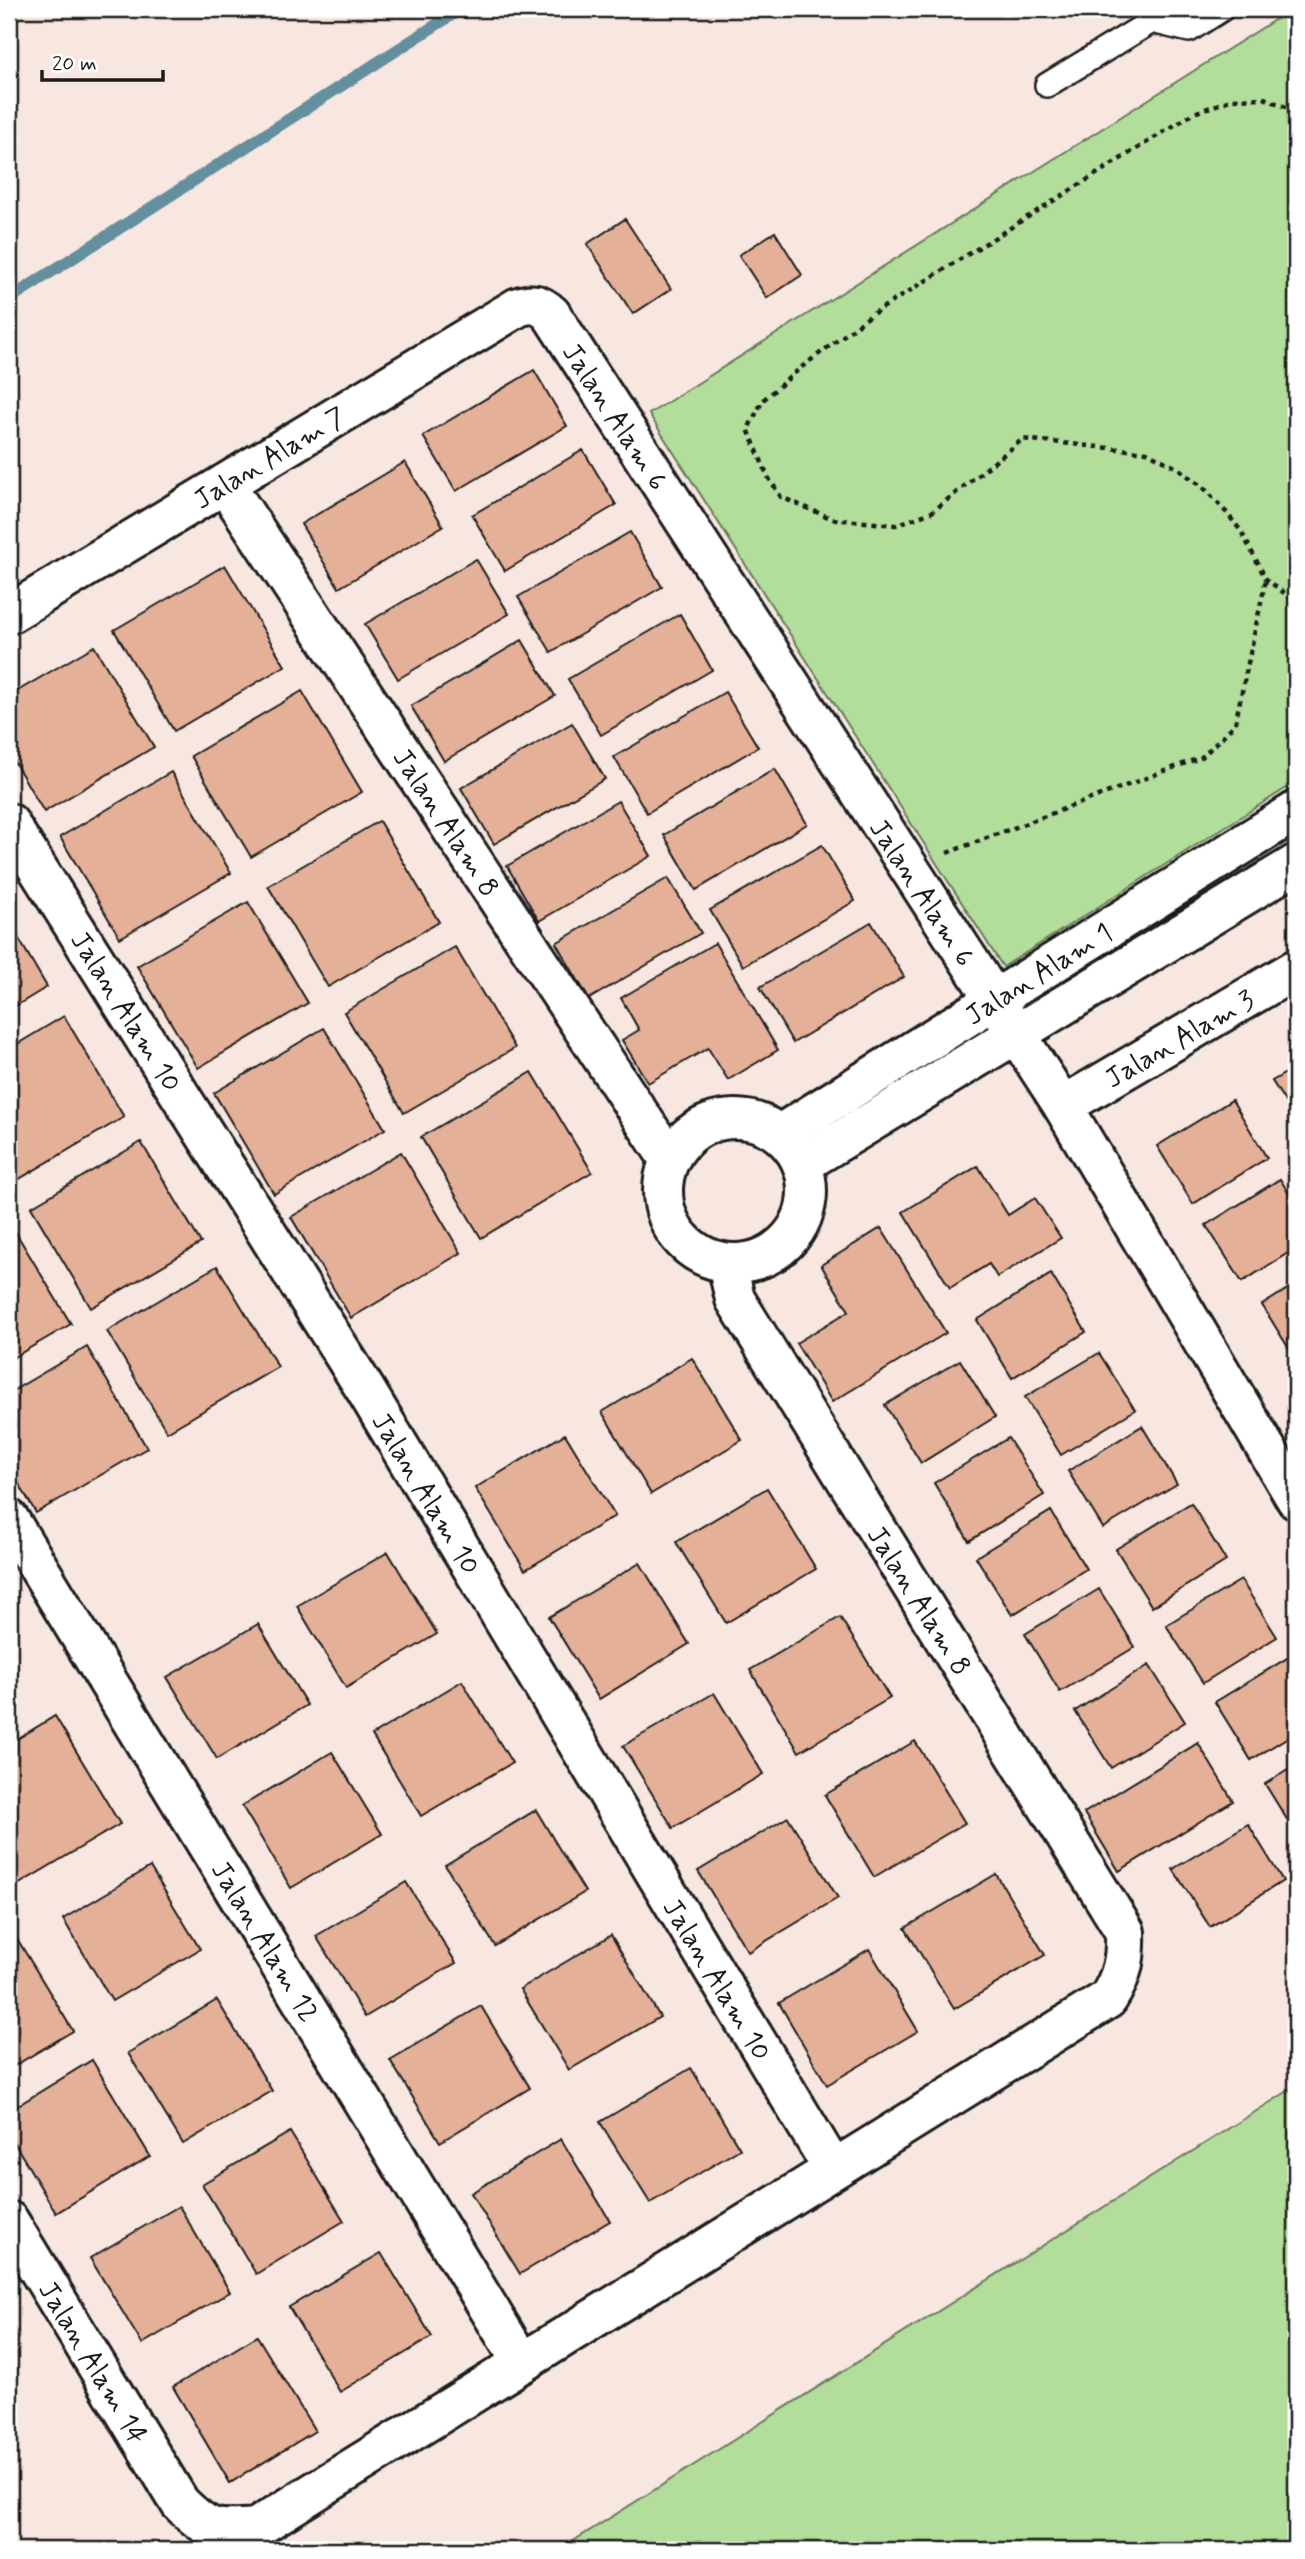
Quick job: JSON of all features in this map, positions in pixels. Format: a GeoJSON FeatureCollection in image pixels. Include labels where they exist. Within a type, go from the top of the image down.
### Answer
{"type":"FeatureCollection","features":[{"type":"Feature","properties":{"kind":"street","name":"Jalan Alam 7"},"geometry":{"type":"LineString","coordinates":[[9,614],[518,306],[530,303]]}},
{"type":"Feature","properties":{"kind":"street","name":"Jalan Alam 6"},"geometry":{"type":"LineString","coordinates":[[530,303],[542,306],[551,314],[1063,1106],[1296,1499]]}},
{"type":"Feature","properties":{"kind":"street","name":"Jalan Alam 8"},"geometry":{"type":"LineString","coordinates":[[225,484],[668,1159]]}},
{"type":"Feature","properties":{"kind":"street","name":"Jalan Alam 1"},"geometry":{"type":"LineString","coordinates":[[780,1134],[1296,811]]}},
{"type":"Feature","properties":{"kind":"street","name":"Jalan Alam 10"},"geometry":{"type":"LineString","coordinates":[[9,823],[365,1389],[833,2169]]}},
{"type":"Feature","properties":{"kind":"street","name":"Jalan Alam 1"},"geometry":{"type":"LineString","coordinates":[[802,1164],[1296,864]]}},
{"type":"Feature","properties":{"kind":"street","name":"Jalan Alam 3"},"geometry":{"type":"LineString","coordinates":[[1063,1106],[1296,969]]}},
{"type":"Feature","properties":{"kind":"street"},"geometry":{"type":"LineString","coordinates":[[739,1119],[761,1123],[780,1134],[793,1147],[802,1164],[808,1188],[805,1213],[793,1235],[775,1252],[752,1262],[727,1264],[704,1257],[685,1244],[670,1226],[662,1193],[668,1159],[681,1142],[698,1128],[718,1120],[739,1119]]}},
{"type":"Feature","properties":{"kind":"street","name":"Jalan Alam 8"},"geometry":{"type":"LineString","coordinates":[[727,1264],[735,1299],[1125,1932]]}},
{"type":"Feature","properties":{"kind":"street","name":"Jalan Alam 12"},"geometry":{"type":"LineString","coordinates":[[9,1520],[522,2363]]}},
{"type":"Feature","properties":{"kind":"street","name":"Jalan Alam 14"},"geometry":{"type":"LineString","coordinates":[[9,2221],[180,2503],[200,2523],[220,2530],[256,2528],[1108,1999],[1124,1969],[1125,1932]]}},
{"type":"Feature","properties":{"kind":"lane"},"geometry":{"type":"LineString","coordinates":[[1047,85],[1152,21],[1189,30],[1222,9]]}},
{"type":"Feature","properties":{"kind":"path"},"geometry":{"type":"LineString","coordinates":[[1296,111],[1264,98],[1233,99],[1194,113],[871,315],[763,400],[748,429],[768,477],[781,497],[833,519],[896,525],[932,512],[1023,439],[1147,452],[1179,469],[1205,489],[1241,531],[1266,579],[1296,602]]}},
{"type":"Feature","properties":{"kind":"path"},"geometry":{"type":"LineString","coordinates":[[907,868],[1202,757],[1235,724],[1266,579]]}},
{"type":"Feature","properties":{"kind":"green space"},"geometry":{"type":"Polygon","coordinates":[[[1292,9],[1296,9],[1296,782],[1003,967],[649,414],[1292,9]]]}},
{"type":"Feature","properties":{"kind":"green space"},"geometry":{"type":"Polygon","coordinates":[[[1296,2086],[1296,2550],[559,2550],[1296,2086]]]}},
{"type":"Feature","properties":{"kind":"building"},"geometry":{"type":"Polygon","coordinates":[[[625,219],[671,289],[633,314],[587,244],[625,219]]]}},
{"type":"Feature","properties":{"kind":"building"},"geometry":{"type":"Polygon","coordinates":[[[775,232],[802,275],[767,298],[739,255],[775,232]]]}},
{"type":"Feature","properties":{"kind":"building"},"geometry":{"type":"Polygon","coordinates":[[[534,370],[567,426],[456,491],[423,436],[534,370]]]}},
{"type":"Feature","properties":{"kind":"building"},"geometry":{"type":"Polygon","coordinates":[[[583,450],[616,505],[505,571],[472,515],[583,450]]]}},
{"type":"Feature","properties":{"kind":"building"},"geometry":{"type":"Polygon","coordinates":[[[405,462],[443,526],[339,588],[301,524],[405,462]]]}},
{"type":"Feature","properties":{"kind":"building"},"geometry":{"type":"Polygon","coordinates":[[[630,532],[662,587],[551,652],[518,597],[630,532]]]}},
{"type":"Feature","properties":{"kind":"building"},"geometry":{"type":"Polygon","coordinates":[[[476,559],[509,614],[398,679],[365,624],[476,559]]]}},
{"type":"Feature","properties":{"kind":"building"},"geometry":{"type":"Polygon","coordinates":[[[225,565],[285,666],[174,731],[114,630],[225,565]]]}},
{"type":"Feature","properties":{"kind":"building"},"geometry":{"type":"Polygon","coordinates":[[[680,614],[712,670],[601,735],[568,679],[680,614]]]}},
{"type":"Feature","properties":{"kind":"building"},"geometry":{"type":"Polygon","coordinates":[[[522,640],[555,696],[444,761],[411,706],[522,640]]]}},
{"type":"Feature","properties":{"kind":"building"},"geometry":{"type":"Polygon","coordinates":[[[94,646],[154,747],[44,812],[9,753],[9,696],[94,646]]]}},
{"type":"Feature","properties":{"kind":"building"},"geometry":{"type":"Polygon","coordinates":[[[302,691],[362,792],[251,857],[191,756],[302,691]]]}},
{"type":"Feature","properties":{"kind":"building"},"geometry":{"type":"Polygon","coordinates":[[[725,692],[758,747],[647,813],[614,757],[725,692]]]}},
{"type":"Feature","properties":{"kind":"building"},"geometry":{"type":"Polygon","coordinates":[[[572,723],[605,779],[494,844],[461,788],[572,723]]]}},
{"type":"Feature","properties":{"kind":"building"},"geometry":{"type":"Polygon","coordinates":[[[775,769],[807,824],[696,890],[664,835],[775,769]]]}},
{"type":"Feature","properties":{"kind":"building"},"geometry":{"type":"Polygon","coordinates":[[[171,772],[231,873],[120,938],[60,837],[171,772]]]}},
{"type":"Feature","properties":{"kind":"building"},"geometry":{"type":"Polygon","coordinates":[[[618,801],[651,856],[539,921],[507,866],[618,801]]]}},
{"type":"Feature","properties":{"kind":"building"},"geometry":{"type":"Polygon","coordinates":[[[379,821],[439,922],[328,987],[268,886],[379,821]]]}},
{"type":"Feature","properties":{"kind":"building"},"geometry":{"type":"Polygon","coordinates":[[[822,845],[855,901],[743,966],[710,910],[822,845]]]}},
{"type":"Feature","properties":{"kind":"building"},"geometry":{"type":"Polygon","coordinates":[[[668,878],[701,933],[589,999],[556,943],[668,878]]]}},
{"type":"Feature","properties":{"kind":"building"},"geometry":{"type":"Polygon","coordinates":[[[248,902],[308,1003],[198,1068],[137,966],[248,902]]]}},
{"type":"Feature","properties":{"kind":"building"},"geometry":{"type":"Polygon","coordinates":[[[9,922],[47,987],[9,1010],[9,922]]]}},
{"type":"Feature","properties":{"kind":"building"},"geometry":{"type":"Polygon","coordinates":[[[871,922],[904,977],[793,1043],[760,987],[871,922]]]}},
{"type":"Feature","properties":{"kind":"building"},"geometry":{"type":"Polygon","coordinates":[[[715,943],[778,1050],[728,1080],[708,1048],[648,1083],[622,1040],[639,1030],[621,998],[715,943]]]}},
{"type":"Feature","properties":{"kind":"building"},"geometry":{"type":"Polygon","coordinates":[[[455,947],[515,1048],[404,1113],[344,1012],[455,947]]]}},
{"type":"Feature","properties":{"kind":"building"},"geometry":{"type":"Polygon","coordinates":[[[64,1016],[124,1117],[14,1182],[9,1173],[9,1049],[64,1016]]]}},
{"type":"Feature","properties":{"kind":"building"},"geometry":{"type":"Polygon","coordinates":[[[324,1028],[385,1129],[274,1194],[214,1093],[324,1028]]]}},
{"type":"Feature","properties":{"kind":"building"},"geometry":{"type":"Polygon","coordinates":[[[1296,1067],[1296,1119],[1272,1081],[1296,1067]]]}},
{"type":"Feature","properties":{"kind":"building"},"geometry":{"type":"Polygon","coordinates":[[[532,1072],[592,1172],[481,1238],[421,1137],[532,1072]]]}},
{"type":"Feature","properties":{"kind":"building"},"geometry":{"type":"Polygon","coordinates":[[[1232,1100],[1267,1158],[1193,1204],[1157,1146],[1232,1100]]]}},
{"type":"Feature","properties":{"kind":"building"},"geometry":{"type":"Polygon","coordinates":[[[141,1142],[201,1243],[91,1308],[31,1207],[141,1142]]]}},
{"type":"Feature","properties":{"kind":"building"},"geometry":{"type":"Polygon","coordinates":[[[401,1152],[461,1253],[351,1318],[291,1217],[401,1152]]]}},
{"type":"Feature","properties":{"kind":"building"},"geometry":{"type":"Polygon","coordinates":[[[978,1166],[1008,1215],[1035,1198],[1061,1238],[997,1277],[989,1264],[950,1288],[903,1212],[978,1166]]]}},
{"type":"Feature","properties":{"kind":"building"},"geometry":{"type":"Polygon","coordinates":[[[1280,1179],[1296,1205],[1296,1248],[1242,1282],[1206,1225],[1280,1179]]]}},
{"type":"Feature","properties":{"kind":"building"},"geometry":{"type":"Polygon","coordinates":[[[9,1224],[71,1324],[9,1360],[9,1224]]]}},
{"type":"Feature","properties":{"kind":"building"},"geometry":{"type":"Polygon","coordinates":[[[881,1228],[946,1333],[832,1402],[796,1343],[849,1311],[821,1265],[881,1228]]]}},
{"type":"Feature","properties":{"kind":"building"},"geometry":{"type":"Polygon","coordinates":[[[217,1266],[278,1367],[167,1432],[107,1331],[217,1266]]]}},
{"type":"Feature","properties":{"kind":"building"},"geometry":{"type":"Polygon","coordinates":[[[1051,1274],[1086,1332],[1012,1378],[977,1320],[1051,1274]]]}},
{"type":"Feature","properties":{"kind":"building"},"geometry":{"type":"Polygon","coordinates":[[[1296,1284],[1296,1360],[1262,1305],[1296,1284]]]}},
{"type":"Feature","properties":{"kind":"building"},"geometry":{"type":"Polygon","coordinates":[[[87,1347],[147,1448],[36,1513],[9,1467],[9,1393],[87,1347]]]}},
{"type":"Feature","properties":{"kind":"building"},"geometry":{"type":"Polygon","coordinates":[[[1099,1353],[1135,1410],[1061,1455],[1025,1397],[1099,1353]]]}},
{"type":"Feature","properties":{"kind":"building"},"geometry":{"type":"Polygon","coordinates":[[[692,1358],[742,1440],[651,1494],[602,1412],[692,1358]]]}},
{"type":"Feature","properties":{"kind":"building"},"geometry":{"type":"Polygon","coordinates":[[[960,1360],[995,1417],[921,1463],[885,1405],[960,1360]]]}},
{"type":"Feature","properties":{"kind":"building"},"geometry":{"type":"Polygon","coordinates":[[[1142,1426],[1177,1484],[1103,1528],[1068,1471],[1142,1426]]]}},
{"type":"Feature","properties":{"kind":"building"},"geometry":{"type":"Polygon","coordinates":[[[565,1434],[615,1516],[525,1570],[475,1488],[565,1434]]]}},
{"type":"Feature","properties":{"kind":"building"},"geometry":{"type":"Polygon","coordinates":[[[1008,1438],[1044,1495],[969,1541],[934,1483],[1008,1438]]]}},
{"type":"Feature","properties":{"kind":"building"},"geometry":{"type":"Polygon","coordinates":[[[767,1488],[816,1569],[726,1623],[676,1542],[767,1488]]]}},
{"type":"Feature","properties":{"kind":"building"},"geometry":{"type":"Polygon","coordinates":[[[1191,1503],[1226,1561],[1152,1607],[1116,1549],[1191,1503]]]}},
{"type":"Feature","properties":{"kind":"building"},"geometry":{"type":"Polygon","coordinates":[[[1051,1511],[1086,1569],[1012,1615],[976,1557],[1051,1511]]]}},
{"type":"Feature","properties":{"kind":"building"},"geometry":{"type":"Polygon","coordinates":[[[388,1552],[437,1634],[346,1688],[297,1606],[388,1552]]]}},
{"type":"Feature","properties":{"kind":"building"},"geometry":{"type":"Polygon","coordinates":[[[640,1563],[689,1644],[599,1699],[549,1617],[640,1563]]]}},
{"type":"Feature","properties":{"kind":"building"},"geometry":{"type":"Polygon","coordinates":[[[1241,1580],[1277,1637],[1203,1683],[1166,1625],[1241,1580]]]}},
{"type":"Feature","properties":{"kind":"building"},"geometry":{"type":"Polygon","coordinates":[[[1099,1589],[1135,1647],[1060,1692],[1025,1634],[1099,1589]]]}},
{"type":"Feature","properties":{"kind":"building"},"geometry":{"type":"Polygon","coordinates":[[[840,1617],[890,1698],[799,1752],[750,1670],[840,1617]]]}},
{"type":"Feature","properties":{"kind":"building"},"geometry":{"type":"Polygon","coordinates":[[[258,1624],[307,1705],[217,1759],[167,1677],[258,1624]]]}},
{"type":"Feature","properties":{"kind":"building"},"geometry":{"type":"Polygon","coordinates":[[[1289,1657],[1296,1669],[1296,1732],[1251,1760],[1215,1702],[1289,1657]]]}},
{"type":"Feature","properties":{"kind":"building"},"geometry":{"type":"Polygon","coordinates":[[[1149,1665],[1185,1722],[1111,1768],[1075,1711],[1149,1665]]]}},
{"type":"Feature","properties":{"kind":"building"},"geometry":{"type":"Polygon","coordinates":[[[462,1681],[512,1763],[421,1816],[372,1735],[462,1681]]]}},
{"type":"Feature","properties":{"kind":"building"},"geometry":{"type":"Polygon","coordinates":[[[714,1693],[763,1774],[673,1828],[623,1746],[714,1693]]]}},
{"type":"Feature","properties":{"kind":"building"},"geometry":{"type":"Polygon","coordinates":[[[55,1716],[120,1824],[9,1890],[9,1744],[55,1716]]]}},
{"type":"Feature","properties":{"kind":"building"},"geometry":{"type":"Polygon","coordinates":[[[915,1741],[965,1823],[874,1877],[825,1795],[915,1741]]]}},
{"type":"Feature","properties":{"kind":"building"},"geometry":{"type":"Polygon","coordinates":[[[1198,1743],[1233,1801],[1119,1871],[1084,1813],[1198,1743]]]}},
{"type":"Feature","properties":{"kind":"building"},"geometry":{"type":"Polygon","coordinates":[[[332,1752],[382,1834],[291,1888],[242,1806],[332,1752]]]}},
{"type":"Feature","properties":{"kind":"building"},"geometry":{"type":"Polygon","coordinates":[[[1296,1765],[1296,1834],[1265,1784],[1296,1765]]]}},
{"type":"Feature","properties":{"kind":"building"},"geometry":{"type":"Polygon","coordinates":[[[536,1810],[585,1892],[495,1946],[445,1865],[536,1810]]]}},
{"type":"Feature","properties":{"kind":"building"},"geometry":{"type":"Polygon","coordinates":[[[788,1817],[838,1898],[748,1952],[698,1871],[788,1817]]]}},
{"type":"Feature","properties":{"kind":"building"},"geometry":{"type":"Polygon","coordinates":[[[1248,1824],[1283,1881],[1210,1927],[1173,1869],[1248,1824]]]}},
{"type":"Feature","properties":{"kind":"building"},"geometry":{"type":"Polygon","coordinates":[[[150,1867],[200,1949],[112,2001],[63,1919],[150,1867]]]}},
{"type":"Feature","properties":{"kind":"building"},"geometry":{"type":"Polygon","coordinates":[[[996,1874],[1045,1955],[954,2009],[905,1928],[996,1874]]]}},
{"type":"Feature","properties":{"kind":"building"},"geometry":{"type":"Polygon","coordinates":[[[406,1882],[456,1963],[365,2017],[316,1936],[406,1882]]]}},
{"type":"Feature","properties":{"kind":"building"},"geometry":{"type":"Polygon","coordinates":[[[611,1935],[660,2017],[569,2070],[520,1989],[611,1935]]]}},
{"type":"Feature","properties":{"kind":"building"},"geometry":{"type":"Polygon","coordinates":[[[16,1937],[73,2031],[9,2069],[9,1941],[16,1937]]]}},
{"type":"Feature","properties":{"kind":"building"},"geometry":{"type":"Polygon","coordinates":[[[869,1949],[918,2031],[827,2085],[779,2003],[869,1949]]]}},
{"type":"Feature","properties":{"kind":"building"},"geometry":{"type":"Polygon","coordinates":[[[217,2000],[272,2091],[183,2144],[128,2053],[217,2000]]]}},
{"type":"Feature","properties":{"kind":"building"},"geometry":{"type":"Polygon","coordinates":[[[481,2006],[530,2088],[440,2142],[390,2060],[481,2006]]]}},
{"type":"Feature","properties":{"kind":"building"},"geometry":{"type":"Polygon","coordinates":[[[92,2060],[150,2156],[56,2213],[9,2134],[9,2111],[92,2060]]]}},
{"type":"Feature","properties":{"kind":"building"},"geometry":{"type":"Polygon","coordinates":[[[691,2068],[740,2149],[650,2203],[600,2122],[691,2068]]]}},
{"type":"Feature","properties":{"kind":"building"},"geometry":{"type":"Polygon","coordinates":[[[290,2132],[344,2221],[256,2274],[202,2184],[290,2132]]]}},
{"type":"Feature","properties":{"kind":"building"},"geometry":{"type":"Polygon","coordinates":[[[561,2139],[610,2221],[520,2274],[471,2193],[561,2139]]]}},
{"type":"Feature","properties":{"kind":"building"},"geometry":{"type":"Polygon","coordinates":[[[179,2206],[230,2292],[142,2344],[90,2258],[179,2206]]]}},
{"type":"Feature","properties":{"kind":"building"},"geometry":{"type":"Polygon","coordinates":[[[381,2253],[432,2337],[340,2392],[289,2307],[381,2253]]]}},
{"type":"Feature","properties":{"kind":"building"},"geometry":{"type":"Polygon","coordinates":[[[257,2336],[315,2431],[230,2483],[173,2387],[257,2336]]]}},
{"type":"Feature","properties":{"kind":"waterway"},"geometry":{"type":"LineString","coordinates":[[9,299],[461,9]]}}]}
